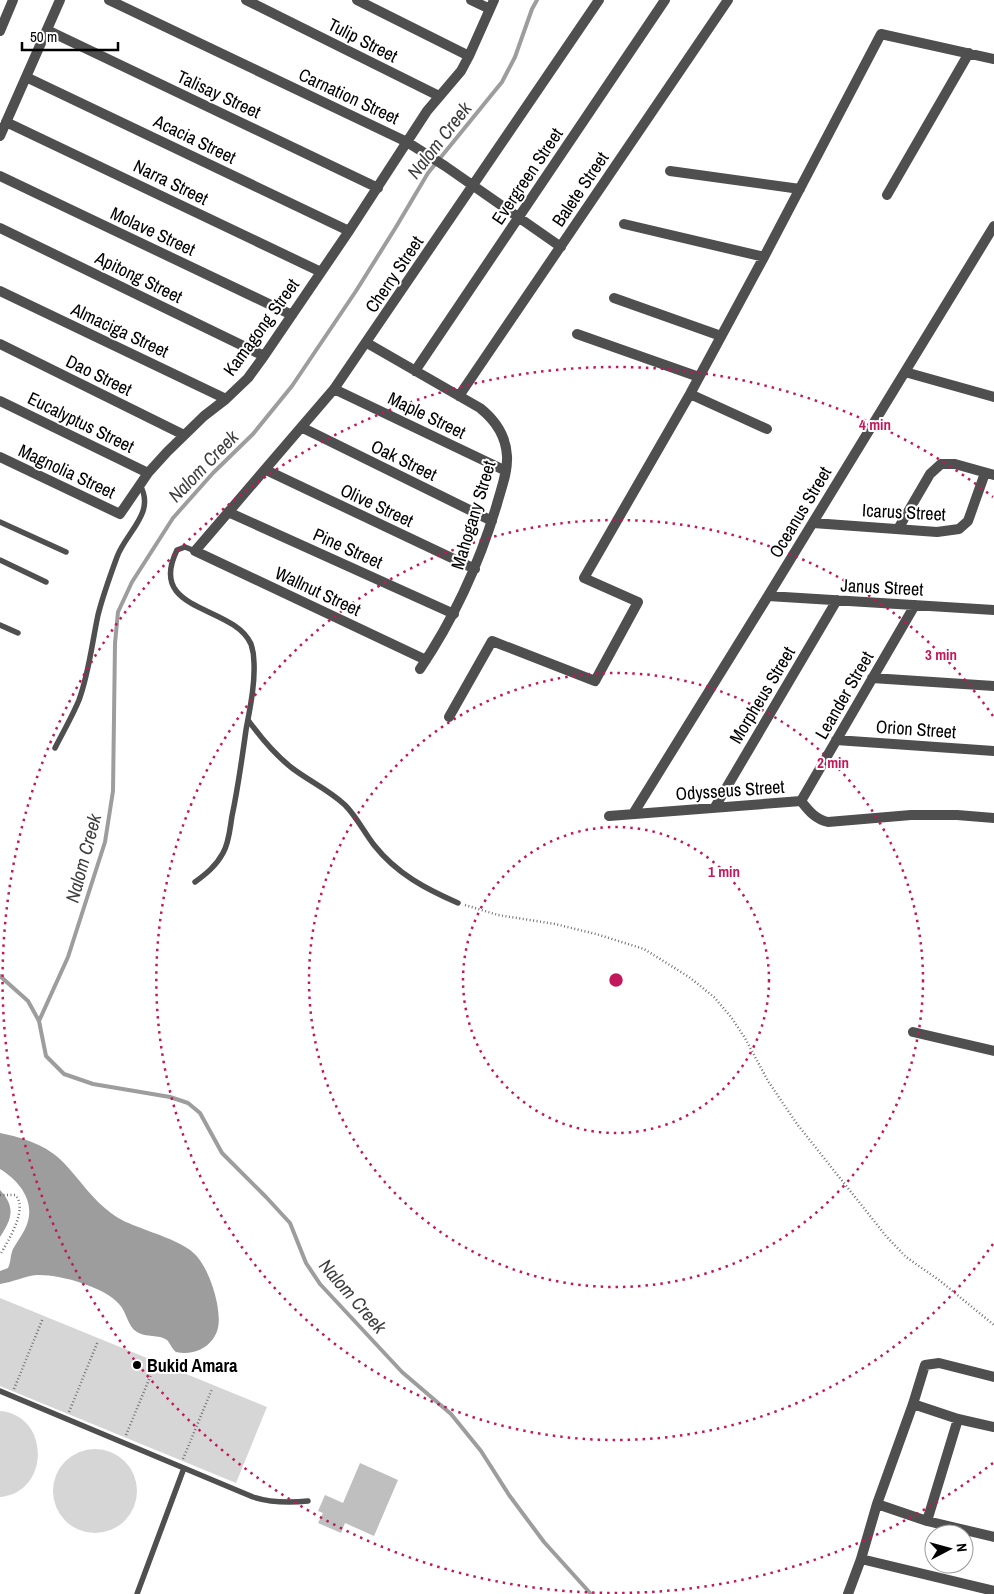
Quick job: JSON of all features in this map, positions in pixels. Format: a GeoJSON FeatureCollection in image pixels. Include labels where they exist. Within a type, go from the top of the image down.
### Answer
{"type":"FeatureCollection","features":[{"type":"Feature","properties":{"kind":"street"},"geometry":{"type":"LineString","coordinates":[[0,31],[13,0]]}},
{"type":"Feature","properties":{"kind":"street"},"geometry":{"type":"LineString","coordinates":[[0,136],[60,0]]}},
{"type":"Feature","properties":{"kind":"street","name":"Carnation Street"},"geometry":{"type":"LineString","coordinates":[[109,0],[407,142],[445,166],[561,247]]}},
{"type":"Feature","properties":{"kind":"street","name":"Tulip Street"},"geometry":{"type":"LineString","coordinates":[[246,0],[439,96]]}},
{"type":"Feature","properties":{"kind":"street"},"geometry":{"type":"LineString","coordinates":[[357,0],[469,56]]}},
{"type":"Feature","properties":{"kind":"street"},"geometry":{"type":"LineString","coordinates":[[471,0],[492,5]]}},
{"type":"Feature","properties":{"kind":"street","name":"Cherry Street"},"geometry":{"type":"LineString","coordinates":[[195,551],[334,389],[600,0]]}},
{"type":"Feature","properties":{"kind":"street","name":"Evergreen Street"},"geometry":{"type":"LineString","coordinates":[[416,371],[665,0]]}},
{"type":"Feature","properties":{"kind":"street","name":"Balete Street"},"geometry":{"type":"LineString","coordinates":[[460,396],[728,0]]}},
{"type":"Feature","properties":{"kind":"street","name":"Kamagong Street"},"geometry":{"type":"LineString","coordinates":[[120,514],[148,473],[204,416],[226,399],[248,378],[378,188],[407,142],[439,96],[461,71],[492,5]]}},
{"type":"Feature","properties":{"kind":"street","name":"Talisay Street"},"geometry":{"type":"LineString","coordinates":[[46,30],[378,188]]}},
{"type":"Feature","properties":{"kind":"street"},"geometry":{"type":"LineString","coordinates":[[449,717],[492,641],[595,681],[638,602],[584,578],[690,394],[881,34],[994,59]]}},
{"type":"Feature","properties":{"kind":"street"},"geometry":{"type":"LineString","coordinates":[[887,195],[969,53]]}},
{"type":"Feature","properties":{"kind":"street","name":"Acacia Street"},"geometry":{"type":"LineString","coordinates":[[26,77],[349,231]]}},
{"type":"Feature","properties":{"kind":"street","name":"Narra Street"},"geometry":{"type":"LineString","coordinates":[[6,122],[321,272]]}},
{"type":"Feature","properties":{"kind":"street"},"geometry":{"type":"LineString","coordinates":[[670,171],[800,189]]}},
{"type":"Feature","properties":{"kind":"street","name":"Molave Street"},"geometry":{"type":"LineString","coordinates":[[0,176],[292,315]]}},
{"type":"Feature","properties":{"kind":"street"},"geometry":{"type":"LineString","coordinates":[[624,224],[764,257]]}},
{"type":"Feature","properties":{"kind":"street","name":"Oceanus Street"},"geometry":{"type":"LineString","coordinates":[[633,814],[905,372],[990,239],[994,226]]}},
{"type":"Feature","properties":{"kind":"street","name":"Apitong Street"},"geometry":{"type":"LineString","coordinates":[[0,228],[264,356]]}},
{"type":"Feature","properties":{"kind":"street","name":"Almaciga Street"},"geometry":{"type":"LineString","coordinates":[[0,291],[226,399]]}},
{"type":"Feature","properties":{"kind":"street"},"geometry":{"type":"LineString","coordinates":[[614,298],[721,336]]}},
{"type":"Feature","properties":{"kind":"street"},"geometry":{"type":"LineString","coordinates":[[577,334],[699,377]]}},
{"type":"Feature","properties":{"kind":"street","name":"Mahogany Street"},"geometry":{"type":"LineString","coordinates":[[366,343],[480,408],[490,416],[505,442],[507,456],[506,471],[492,521],[475,569],[454,614],[420,669]]}},
{"type":"Feature","properties":{"kind":"street","name":"Dao Street"},"geometry":{"type":"LineString","coordinates":[[0,344],[184,435]]}},
{"type":"Feature","properties":{"kind":"street"},"geometry":{"type":"LineString","coordinates":[[905,372],[994,397]]}},
{"type":"Feature","properties":{"kind":"street","name":"Maple Street"},"geometry":{"type":"LineString","coordinates":[[334,389],[506,471]]}},
{"type":"Feature","properties":{"kind":"street"},"geometry":{"type":"LineString","coordinates":[[690,394],[767,429]]}},
{"type":"Feature","properties":{"kind":"street","name":"Eucalyptus Street"},"geometry":{"type":"LineString","coordinates":[[0,401],[148,473]]}},
{"type":"Feature","properties":{"kind":"street","name":"Oak Street"},"geometry":{"type":"LineString","coordinates":[[302,428],[492,521]]}},
{"type":"Feature","properties":{"kind":"street","name":"Magnolia Street"},"geometry":{"type":"LineString","coordinates":[[0,457],[120,514]]}},
{"type":"Feature","properties":{"kind":"street"},"geometry":{"type":"LineString","coordinates":[[898,529],[930,474],[941,464],[955,464],[990,474]]}},
{"type":"Feature","properties":{"kind":"street","name":"Olive Street"},"geometry":{"type":"LineString","coordinates":[[266,470],[475,569]]}},
{"type":"Feature","properties":{"kind":"street","name":"Icarus Street"},"geometry":{"type":"LineString","coordinates":[[813,522],[936,532],[959,529],[968,521],[990,474]]}},
{"type":"Feature","properties":{"kind":"street","name":"Pine Street"},"geometry":{"type":"LineString","coordinates":[[228,512],[454,614]]}},
{"type":"Feature","properties":{"kind":"street","name":"Wallnut Street"},"geometry":{"type":"LineString","coordinates":[[195,551],[426,660]]}},
{"type":"Feature","properties":{"kind":"street","name":"Janus Street"},"geometry":{"type":"LineString","coordinates":[[768,596],[994,610]]}},
{"type":"Feature","properties":{"kind":"street","name":"Morpheus Street"},"geometry":{"type":"LineString","coordinates":[[715,807],[837,600]]}},
{"type":"Feature","properties":{"kind":"street","name":"Leander Street"},"geometry":{"type":"LineString","coordinates":[[801,801],[915,605]]}},
{"type":"Feature","properties":{"kind":"street"},"geometry":{"type":"LineString","coordinates":[[872,678],[994,686]]}},
{"type":"Feature","properties":{"kind":"street","name":"Orion Street"},"geometry":{"type":"LineString","coordinates":[[836,740],[994,751]]}},
{"type":"Feature","properties":{"kind":"street","name":"Odysseus Street"},"geometry":{"type":"LineString","coordinates":[[609,816],[801,801],[814,816],[821,821],[828,822],[911,815],[957,815],[994,818]]}},
{"type":"Feature","properties":{"kind":"street"},"geometry":{"type":"LineString","coordinates":[[913,1032],[994,1051]]}},
{"type":"Feature","properties":{"kind":"street"},"geometry":{"type":"LineString","coordinates":[[848,1594],[861,1559],[876,1504],[913,1404],[925,1365],[939,1362],[994,1377]]}},
{"type":"Feature","properties":{"kind":"street"},"geometry":{"type":"LineString","coordinates":[[913,1404],[958,1419],[994,1427]]}},
{"type":"Feature","properties":{"kind":"street"},"geometry":{"type":"LineString","coordinates":[[927,1520],[958,1419]]}},
{"type":"Feature","properties":{"kind":"street"},"geometry":{"type":"LineString","coordinates":[[876,1504],[927,1520],[994,1537]]}},
{"type":"Feature","properties":{"kind":"street"},"geometry":{"type":"LineString","coordinates":[[861,1559],[994,1591]]}},
{"type":"Feature","properties":{"kind":"lane"},"geometry":{"type":"LineString","coordinates":[[55,748],[79,699],[98,613],[119,552],[143,513],[145,494],[140,485]]}},
{"type":"Feature","properties":{"kind":"lane"},"geometry":{"type":"LineString","coordinates":[[0,522],[66,552]]}},
{"type":"Feature","properties":{"kind":"lane"},"geometry":{"type":"LineString","coordinates":[[194,882],[214,868],[224,851],[236,797],[248,720],[254,662],[250,642],[241,630],[223,618],[189,603],[174,588],[170,567],[177,550],[185,547],[195,551]]}},
{"type":"Feature","properties":{"kind":"lane"},"geometry":{"type":"LineString","coordinates":[[0,560],[46,582]]}},
{"type":"Feature","properties":{"kind":"lane"},"geometry":{"type":"LineString","coordinates":[[0,625],[18,633]]}},
{"type":"Feature","properties":{"kind":"lane"},"geometry":{"type":"LineString","coordinates":[[248,720],[261,739],[292,768],[328,791],[346,806],[376,847],[402,873],[428,890],[458,903]]}},
{"type":"Feature","properties":{"kind":"lane"},"geometry":{"type":"LineString","coordinates":[[0,1391],[265,1501],[290,1503],[308,1501]]}},
{"type":"Feature","properties":{"kind":"lane"},"geometry":{"type":"LineString","coordinates":[[137,1594],[182,1467]]}},
{"type":"Feature","properties":{"kind":"path"},"geometry":{"type":"LineString","coordinates":[[458,903],[498,915],[555,924],[596,934],[644,949],[689,977],[714,997],[731,1017],[745,1038],[768,1081],[797,1124],[886,1236],[906,1257],[939,1280],[994,1326]]}},
{"type":"Feature","properties":{"kind":"path"},"geometry":{"type":"LineString","coordinates":[[0,1195],[13,1194],[18,1196],[19,1199],[19,1215],[16,1226],[0,1255]]}},
{"type":"Feature","properties":{"kind":"path"},"geometry":{"type":"LineString","coordinates":[[11,1396],[42,1318]]}},
{"type":"Feature","properties":{"kind":"path"},"geometry":{"type":"LineString","coordinates":[[66,1419],[98,1341]]}},
{"type":"Feature","properties":{"kind":"path"},"geometry":{"type":"LineString","coordinates":[[123,1442],[155,1365]]}},
{"type":"Feature","properties":{"kind":"path"},"geometry":{"type":"LineString","coordinates":[[182,1467],[212,1389]]}},
{"type":"Feature","properties":{"kind":"shaded area"},"geometry":{"type":"Polygon","coordinates":[[[0,1133],[18,1137],[50,1151],[64,1163],[104,1208],[122,1220],[176,1242],[193,1252],[207,1272],[217,1303],[219,1317],[216,1335],[205,1347],[186,1353],[176,1352],[164,1338],[137,1332],[129,1323],[122,1307],[112,1298],[93,1287],[69,1279],[37,1275],[0,1284],[0,1271],[8,1268],[13,1249],[28,1221],[29,1205],[18,1184],[0,1169],[0,1133]]]}},
{"type":"Feature","properties":{"kind":"shaded area"},"geometry":{"type":"Polygon","coordinates":[[[0,1190],[8,1202],[10,1213],[0,1237],[0,1190]]]}},
{"type":"Feature","properties":{"kind":"shaded area"},"geometry":{"type":"Polygon","coordinates":[[[0,1298],[267,1407],[236,1483],[0,1386],[0,1298]]]}},
{"type":"Feature","properties":{"kind":"shaded area"},"geometry":{"type":"Polygon","coordinates":[[[0,1411],[16,1416],[28,1425],[35,1439],[38,1454],[36,1469],[29,1482],[17,1492],[0,1497],[0,1411]]]}},
{"type":"Feature","properties":{"kind":"shaded area"},"geometry":{"type":"Polygon","coordinates":[[[95,1449],[111,1452],[125,1461],[134,1475],[137,1491],[134,1507],[125,1521],[111,1530],[95,1533],[79,1530],[65,1521],[56,1507],[53,1491],[56,1475],[65,1461],[79,1452],[95,1449]]]}},
{"type":"Feature","properties":{"kind":"building"},"geometry":{"type":"Polygon","coordinates":[[[360,1463],[398,1480],[374,1536],[345,1523],[341,1533],[318,1523],[323,1513],[318,1511],[325,1495],[343,1503],[360,1463]]]}},
{"type":"Feature","properties":{"kind":"waterway","name":"Nalom Creek"},"geometry":{"type":"LineString","coordinates":[[537,0],[515,57],[502,82],[428,173],[356,291],[292,386],[253,434],[213,473],[173,518],[132,582],[118,612],[115,643],[113,791],[105,842],[68,957],[39,1021],[46,1056],[64,1074],[93,1084],[170,1097],[188,1103],[200,1113],[222,1153],[290,1223],[306,1263],[320,1284],[402,1372],[451,1414],[481,1451],[509,1495],[544,1542],[591,1594]]}},
{"type":"Feature","properties":{"kind":"waterway"},"geometry":{"type":"LineString","coordinates":[[0,976],[28,1001],[39,1021]]}},
{"type":"Feature","properties":{"kind":"place","name":"Bukid Amara"},"geometry":{"type":"Point","coordinates":[137,1365]}}]}
